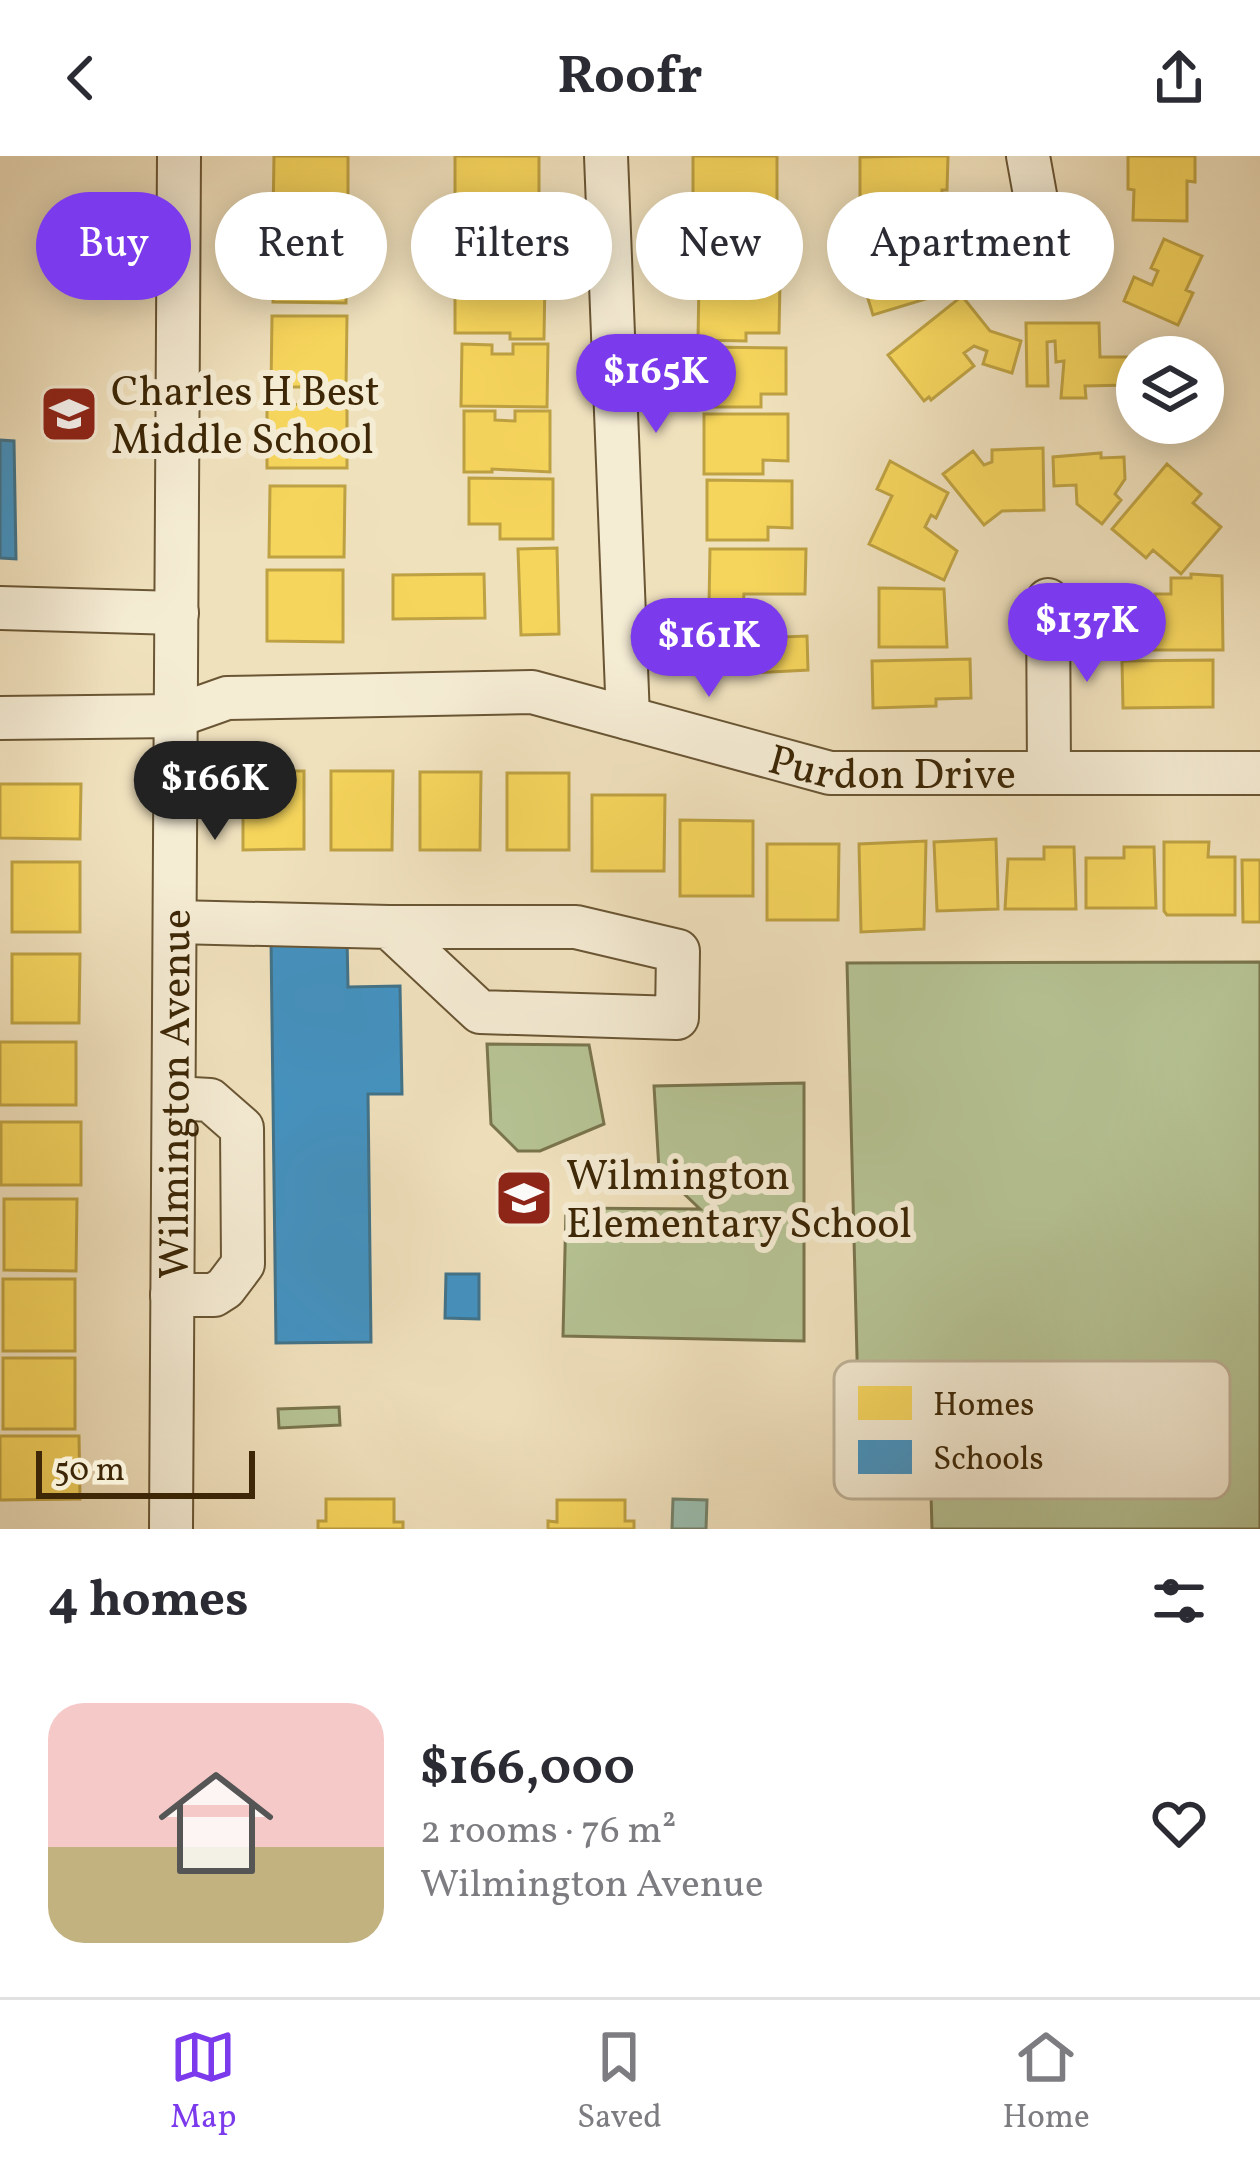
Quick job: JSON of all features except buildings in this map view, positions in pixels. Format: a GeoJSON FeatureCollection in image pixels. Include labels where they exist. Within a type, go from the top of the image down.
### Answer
{"type":"FeatureCollection","features":[{"type":"Feature","properties":{"kind":"street","name":"Wilmington Avenue"},"geometry":{"type":"LineString","coordinates":[[171,1529],[178,156]]}},
{"type":"Feature","properties":{"kind":"street"},"geometry":{"type":"LineString","coordinates":[[606,156],[628,718]]}},
{"type":"Feature","properties":{"kind":"street"},"geometry":{"type":"LineString","coordinates":[[1028,156],[1035,192]]}},
{"type":"Feature","properties":{"kind":"street"},"geometry":{"type":"LineString","coordinates":[[1048,600],[1049,771]]}},
{"type":"Feature","properties":{"kind":"street"},"geometry":{"type":"LineString","coordinates":[[0,608],[177,613]]}},
{"type":"Feature","properties":{"kind":"street","name":"Purdon Drive"},"geometry":{"type":"LineString","coordinates":[[0,718],[176,716],[227,698],[532,692],[830,773],[1260,772]]}},
{"type":"Feature","properties":{"kind":"street"},"geometry":{"type":"LineString","coordinates":[[175,922],[577,926],[678,951],[677,1018],[480,1012],[389,927]]}},
{"type":"Feature","properties":{"kind":"street"},"geometry":{"type":"LineString","coordinates":[[172,1295],[214,1295],[243,1264],[242,1128],[210,1100],[174,1097]]}},
{"type":"Feature","properties":{"kind":"shaded area"},"geometry":{"type":"Polygon","coordinates":[[[1260,962],[1260,1529],[932,1529],[931,1499],[1230,1499],[1230,1361],[857,1361],[847,963],[1260,962]]]}},
{"type":"Feature","properties":{"kind":"shaded area"},"geometry":{"type":"Polygon","coordinates":[[[487,1044],[589,1045],[604,1124],[540,1151],[518,1151],[491,1124],[487,1044]]]}},
{"type":"Feature","properties":{"kind":"shaded area"},"geometry":{"type":"Polygon","coordinates":[[[804,1083],[804,1341],[563,1336],[566,1208],[700,1209],[659,1170],[654,1086],[804,1083]]]}},
{"type":"Feature","properties":{"kind":"shaded area"},"geometry":{"type":"Polygon","coordinates":[[[339,1407],[340,1425],[279,1428],[278,1409],[339,1407]]]}},
{"type":"Feature","properties":{"kind":"shaded area"},"geometry":{"type":"Polygon","coordinates":[[[673,1499],[707,1500],[706,1529],[672,1529],[673,1499]]]}},
{"type":"Feature","properties":{"kind":"place","name":"Charles H Best Middle School"},"geometry":{"type":"Point","coordinates":[69,414]}},
{"type":"Feature","properties":{"kind":"place","name":"Wilmington Elementary School"},"geometry":{"type":"Point","coordinates":[524,1198]}}]}
